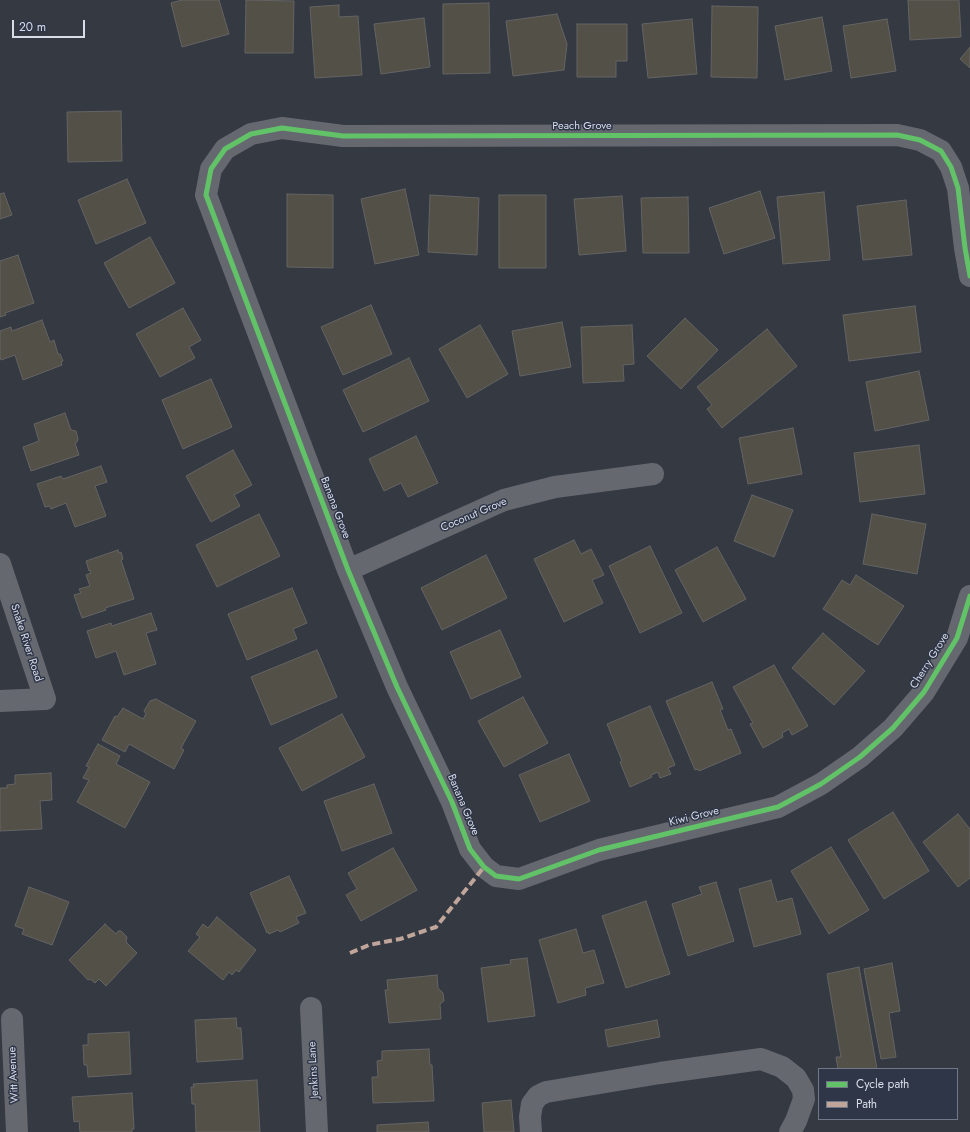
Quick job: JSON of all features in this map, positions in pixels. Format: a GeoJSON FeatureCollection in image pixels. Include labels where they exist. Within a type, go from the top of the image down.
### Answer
{"type":"FeatureCollection","features":[{"type":"Feature","properties":{"kind":"street","name":"Peach Grove"},"geometry":{"type":"LineString","coordinates":[[225,149],[251,134],[282,128],[343,136],[897,135],[920,140],[941,151],[951,167],[958,188],[970,276]]}},
{"type":"Feature","properties":{"kind":"street","name":"Banana Grove"},"geometry":{"type":"LineString","coordinates":[[225,149],[211,169],[206,195],[348,570],[398,687],[452,802],[470,848],[484,867]]}},
{"type":"Feature","properties":{"kind":"street","name":"Coconut Grove"},"geometry":{"type":"LineString","coordinates":[[348,570],[504,500],[556,487],[653,474]]}},
{"type":"Feature","properties":{"kind":"street","name":"Snake River Road"},"geometry":{"type":"LineString","coordinates":[[0,564],[45,699],[0,701]]}},
{"type":"Feature","properties":{"kind":"street","name":"Cherry Grove"},"geometry":{"type":"LineString","coordinates":[[893,728],[924,692],[957,638],[970,596]]}},
{"type":"Feature","properties":{"kind":"street","name":"Kiwi Grove"},"geometry":{"type":"LineString","coordinates":[[484,867],[496,876],[518,879],[599,850],[778,807],[821,784],[860,758],[893,728]]}},
{"type":"Feature","properties":{"kind":"street","name":"Jenkins Lane"},"geometry":{"type":"LineString","coordinates":[[311,1008],[317,1132]]}},
{"type":"Feature","properties":{"kind":"street","name":"Witt Avenue"},"geometry":{"type":"LineString","coordinates":[[12,1019],[17,1132]]}},
{"type":"Feature","properties":{"kind":"street"},"geometry":{"type":"LineString","coordinates":[[531,1132],[530,1117],[532,1104],[538,1096],[546,1092],[660,1073],[761,1059],[782,1067],[796,1078],[803,1090],[804,1099],[790,1132]]}},
{"type":"Feature","properties":{"kind":"building"},"geometry":{"type":"Polygon","coordinates":[[[182,0],[219,0],[229,34],[182,47],[171,3],[182,0]]]}},
{"type":"Feature","properties":{"kind":"building"},"geometry":{"type":"Polygon","coordinates":[[[246,0],[294,1],[293,53],[245,53],[246,0]]]}},
{"type":"Feature","properties":{"kind":"building"},"geometry":{"type":"Polygon","coordinates":[[[908,0],[959,0],[961,37],[910,40],[908,0]]]}},
{"type":"Feature","properties":{"kind":"building"},"geometry":{"type":"Polygon","coordinates":[[[489,3],[490,73],[443,74],[443,4],[489,3]]]}},
{"type":"Feature","properties":{"kind":"building"},"geometry":{"type":"Polygon","coordinates":[[[339,5],[339,17],[358,16],[362,75],[315,78],[310,7],[339,5]]]}},
{"type":"Feature","properties":{"kind":"building"},"geometry":{"type":"Polygon","coordinates":[[[712,6],[758,7],[757,78],[711,77],[712,6]]]}},
{"type":"Feature","properties":{"kind":"building"},"geometry":{"type":"Polygon","coordinates":[[[557,14],[567,44],[564,70],[513,76],[506,21],[557,14]]]}},
{"type":"Feature","properties":{"kind":"building"},"geometry":{"type":"Polygon","coordinates":[[[822,17],[832,71],[785,80],[775,26],[822,17]]]}},
{"type":"Feature","properties":{"kind":"building"},"geometry":{"type":"Polygon","coordinates":[[[424,18],[430,67],[381,74],[374,24],[424,18]]]}},
{"type":"Feature","properties":{"kind":"building"},"geometry":{"type":"Polygon","coordinates":[[[692,19],[697,74],[648,78],[642,24],[692,19]]]}},
{"type":"Feature","properties":{"kind":"building"},"geometry":{"type":"Polygon","coordinates":[[[887,19],[896,71],[851,78],[843,26],[887,19]]]}},
{"type":"Feature","properties":{"kind":"building"},"geometry":{"type":"Polygon","coordinates":[[[577,24],[627,24],[627,61],[616,61],[616,77],[577,77],[577,24]]]}},
{"type":"Feature","properties":{"kind":"building"},"geometry":{"type":"Polygon","coordinates":[[[970,47],[970,68],[960,59],[970,47]]]}},
{"type":"Feature","properties":{"kind":"building"},"geometry":{"type":"Polygon","coordinates":[[[121,111],[122,161],[68,162],[67,112],[121,111]]]}},
{"type":"Feature","properties":{"kind":"building"},"geometry":{"type":"Polygon","coordinates":[[[127,179],[146,223],[96,244],[78,200],[127,179]]]}},
{"type":"Feature","properties":{"kind":"building"},"geometry":{"type":"Polygon","coordinates":[[[405,189],[419,255],[375,264],[361,199],[405,189]]]}},
{"type":"Feature","properties":{"kind":"building"},"geometry":{"type":"Polygon","coordinates":[[[760,191],[775,238],[724,254],[709,208],[760,191]]]}},
{"type":"Feature","properties":{"kind":"building"},"geometry":{"type":"Polygon","coordinates":[[[824,192],[830,260],[783,264],[777,197],[824,192]]]}},
{"type":"Feature","properties":{"kind":"building"},"geometry":{"type":"Polygon","coordinates":[[[4,193],[12,215],[0,219],[0,194],[4,193]]]}},
{"type":"Feature","properties":{"kind":"building"},"geometry":{"type":"Polygon","coordinates":[[[287,194],[333,195],[333,268],[287,267],[287,194]]]}},
{"type":"Feature","properties":{"kind":"building"},"geometry":{"type":"Polygon","coordinates":[[[430,195],[479,198],[477,255],[428,252],[430,195]]]}},
{"type":"Feature","properties":{"kind":"building"},"geometry":{"type":"Polygon","coordinates":[[[499,195],[546,195],[546,268],[499,268],[499,195]]]}},
{"type":"Feature","properties":{"kind":"building"},"geometry":{"type":"Polygon","coordinates":[[[622,196],[626,251],[579,255],[574,199],[622,196]]]}},
{"type":"Feature","properties":{"kind":"building"},"geometry":{"type":"Polygon","coordinates":[[[688,197],[689,253],[643,253],[641,198],[688,197]]]}},
{"type":"Feature","properties":{"kind":"building"},"geometry":{"type":"Polygon","coordinates":[[[906,200],[912,255],[863,260],[857,206],[906,200]]]}},
{"type":"Feature","properties":{"kind":"building"},"geometry":{"type":"Polygon","coordinates":[[[150,237],[175,283],[129,308],[104,263],[150,237]]]}},
{"type":"Feature","properties":{"kind":"building"},"geometry":{"type":"Polygon","coordinates":[[[18,255],[34,303],[5,313],[6,315],[0,317],[0,261],[18,255]]]}},
{"type":"Feature","properties":{"kind":"building"},"geometry":{"type":"Polygon","coordinates":[[[371,305],[392,354],[343,375],[321,327],[371,305]]]}},
{"type":"Feature","properties":{"kind":"building"},"geometry":{"type":"Polygon","coordinates":[[[915,306],[921,352],[849,361],[843,315],[915,306]]]}},
{"type":"Feature","properties":{"kind":"building"},"geometry":{"type":"Polygon","coordinates":[[[183,308],[201,340],[189,347],[195,358],[160,377],[136,334],[183,308]]]}},
{"type":"Feature","properties":{"kind":"building"},"geometry":{"type":"Polygon","coordinates":[[[685,318],[718,350],[681,389],[647,356],[685,318]]]}},
{"type":"Feature","properties":{"kind":"building"},"geometry":{"type":"Polygon","coordinates":[[[42,320],[50,342],[54,340],[58,354],[60,354],[63,361],[61,362],[62,365],[23,380],[15,355],[1,360],[0,331],[11,327],[12,331],[42,320]]]}},
{"type":"Feature","properties":{"kind":"building"},"geometry":{"type":"Polygon","coordinates":[[[562,322],[571,367],[520,376],[512,331],[562,322]]]}},
{"type":"Feature","properties":{"kind":"building"},"geometry":{"type":"Polygon","coordinates":[[[480,325],[508,374],[467,398],[439,349],[480,325]]]}},
{"type":"Feature","properties":{"kind":"building"},"geometry":{"type":"Polygon","coordinates":[[[632,325],[634,364],[623,365],[624,381],[583,383],[581,327],[632,325]]]}},
{"type":"Feature","properties":{"kind":"building"},"geometry":{"type":"Polygon","coordinates":[[[767,329],[797,366],[722,428],[707,409],[712,405],[697,387],[767,329]]]}},
{"type":"Feature","properties":{"kind":"building"},"geometry":{"type":"Polygon","coordinates":[[[409,358],[429,401],[363,432],[343,390],[409,358]]]}},
{"type":"Feature","properties":{"kind":"building"},"geometry":{"type":"Polygon","coordinates":[[[919,371],[929,420],[875,431],[866,382],[919,371]]]}},
{"type":"Feature","properties":{"kind":"building"},"geometry":{"type":"Polygon","coordinates":[[[211,379],[232,427],[183,449],[162,400],[211,379]]]}},
{"type":"Feature","properties":{"kind":"building"},"geometry":{"type":"Polygon","coordinates":[[[65,413],[71,430],[76,431],[78,439],[75,443],[79,455],[31,471],[23,447],[39,441],[34,424],[65,413]]]}},
{"type":"Feature","properties":{"kind":"building"},"geometry":{"type":"Polygon","coordinates":[[[793,428],[802,474],[748,484],[739,438],[793,428]]]}},
{"type":"Feature","properties":{"kind":"building"},"geometry":{"type":"Polygon","coordinates":[[[416,436],[438,483],[408,497],[401,483],[384,491],[369,459],[416,436]]]}},
{"type":"Feature","properties":{"kind":"building"},"geometry":{"type":"Polygon","coordinates":[[[919,445],[925,494],[860,502],[854,453],[919,445]]]}},
{"type":"Feature","properties":{"kind":"building"},"geometry":{"type":"Polygon","coordinates":[[[233,450],[252,485],[234,495],[240,506],[211,522],[186,476],[233,450]]]}},
{"type":"Feature","properties":{"kind":"building"},"geometry":{"type":"Polygon","coordinates":[[[101,466],[107,482],[95,486],[106,516],[75,527],[66,503],[51,509],[50,506],[45,507],[37,484],[61,476],[63,479],[101,466]]]}},
{"type":"Feature","properties":{"kind":"building"},"geometry":{"type":"Polygon","coordinates":[[[752,495],[793,510],[774,557],[734,541],[752,495]]]}},
{"type":"Feature","properties":{"kind":"building"},"geometry":{"type":"Polygon","coordinates":[[[259,514],[280,556],[217,587],[196,545],[259,514]]]}},
{"type":"Feature","properties":{"kind":"building"},"geometry":{"type":"Polygon","coordinates":[[[872,514],[926,524],[917,574],[863,564],[872,514]]]}},
{"type":"Feature","properties":{"kind":"building"},"geometry":{"type":"Polygon","coordinates":[[[574,540],[581,554],[591,549],[604,575],[592,580],[603,603],[564,622],[534,559],[574,540]]]}},
{"type":"Feature","properties":{"kind":"building"},"geometry":{"type":"Polygon","coordinates":[[[650,546],[682,613],[640,633],[609,566],[650,546]]]}},
{"type":"Feature","properties":{"kind":"building"},"geometry":{"type":"Polygon","coordinates":[[[717,547],[746,599],[703,622],[675,570],[717,547]]]}},
{"type":"Feature","properties":{"kind":"building"},"geometry":{"type":"Polygon","coordinates":[[[118,550],[119,553],[121,552],[123,559],[121,560],[134,599],[105,608],[106,610],[82,618],[74,595],[81,593],[79,589],[90,586],[86,575],[91,573],[86,561],[118,550]]]}},
{"type":"Feature","properties":{"kind":"building"},"geometry":{"type":"Polygon","coordinates":[[[486,555],[507,598],[442,630],[421,588],[486,555]]]}},
{"type":"Feature","properties":{"kind":"building"},"geometry":{"type":"Polygon","coordinates":[[[856,575],[904,606],[878,645],[823,609],[842,580],[850,585],[856,575]]]}},
{"type":"Feature","properties":{"kind":"building"},"geometry":{"type":"Polygon","coordinates":[[[292,588],[307,623],[293,629],[297,639],[247,660],[228,614],[292,588]]]}},
{"type":"Feature","properties":{"kind":"building"},"geometry":{"type":"Polygon","coordinates":[[[151,613],[157,630],[146,633],[156,664],[124,675],[116,651],[96,658],[87,631],[111,623],[112,626],[151,613]]]}},
{"type":"Feature","properties":{"kind":"building"},"geometry":{"type":"Polygon","coordinates":[[[500,630],[521,677],[471,699],[450,652],[500,630]]]}},
{"type":"Feature","properties":{"kind":"building"},"geometry":{"type":"Polygon","coordinates":[[[823,633],[865,671],[834,705],[792,668],[823,633]]]}},
{"type":"Feature","properties":{"kind":"building"},"geometry":{"type":"Polygon","coordinates":[[[317,650],[337,697],[271,725],[251,677],[317,650]]]}},
{"type":"Feature","properties":{"kind":"building"},"geometry":{"type":"Polygon","coordinates":[[[774,665],[808,726],[792,735],[789,729],[782,733],[783,737],[763,748],[750,724],[753,723],[733,687],[774,665]]]}},
{"type":"Feature","properties":{"kind":"building"},"geometry":{"type":"Polygon","coordinates":[[[712,682],[723,709],[720,710],[728,730],[731,729],[741,753],[699,771],[698,769],[695,770],[666,701],[712,682]]]}},
{"type":"Feature","properties":{"kind":"building"},"geometry":{"type":"Polygon","coordinates":[[[523,697],[548,743],[504,767],[478,721],[523,697]]]}},
{"type":"Feature","properties":{"kind":"building"},"geometry":{"type":"Polygon","coordinates":[[[156,699],[196,721],[181,748],[184,750],[174,769],[129,744],[125,752],[102,740],[115,716],[117,717],[123,708],[143,719],[146,714],[144,711],[150,701],[156,699]]]}},
{"type":"Feature","properties":{"kind":"building"},"geometry":{"type":"Polygon","coordinates":[[[650,706],[675,765],[668,768],[671,774],[660,778],[658,772],[651,775],[652,777],[630,787],[620,762],[622,761],[607,724],[650,706]]]}},
{"type":"Feature","properties":{"kind":"building"},"geometry":{"type":"Polygon","coordinates":[[[342,714],[365,757],[302,791],[279,748],[342,714]]]}},
{"type":"Feature","properties":{"kind":"building"},"geometry":{"type":"Polygon","coordinates":[[[98,744],[120,756],[116,764],[150,782],[125,828],[77,802],[89,780],[83,778],[89,767],[86,766],[98,744]]]}},
{"type":"Feature","properties":{"kind":"building"},"geometry":{"type":"Polygon","coordinates":[[[569,754],[590,801],[540,822],[519,775],[569,754]]]}},
{"type":"Feature","properties":{"kind":"building"},"geometry":{"type":"Polygon","coordinates":[[[51,773],[52,800],[40,801],[42,829],[0,831],[0,788],[7,788],[7,785],[15,784],[15,775],[51,773]]]}},
{"type":"Feature","properties":{"kind":"building"},"geometry":{"type":"Polygon","coordinates":[[[374,784],[392,833],[342,851],[324,801],[374,784]]]}},
{"type":"Feature","properties":{"kind":"building"},"geometry":{"type":"Polygon","coordinates":[[[893,812],[929,871],[884,899],[848,840],[893,812]]]}},
{"type":"Feature","properties":{"kind":"building"},"geometry":{"type":"Polygon","coordinates":[[[958,814],[970,829],[970,878],[958,887],[923,842],[958,814]]]}},
{"type":"Feature","properties":{"kind":"building"},"geometry":{"type":"Polygon","coordinates":[[[831,847],[869,910],[829,934],[791,871],[831,847]]]}},
{"type":"Feature","properties":{"kind":"building"},"geometry":{"type":"Polygon","coordinates":[[[393,848],[417,890],[361,921],[346,895],[357,889],[348,873],[393,848]]]}},
{"type":"Feature","properties":{"kind":"building"},"geometry":{"type":"Polygon","coordinates":[[[289,876],[306,913],[296,917],[299,923],[280,932],[278,930],[269,934],[268,932],[267,933],[250,893],[289,876]]]}},
{"type":"Feature","properties":{"kind":"building"},"geometry":{"type":"Polygon","coordinates":[[[771,880],[777,902],[792,898],[801,934],[754,947],[739,889],[771,880]]]}},
{"type":"Feature","properties":{"kind":"building"},"geometry":{"type":"Polygon","coordinates":[[[716,882],[734,941],[688,956],[672,904],[702,894],[699,887],[716,882]]]}},
{"type":"Feature","properties":{"kind":"building"},"geometry":{"type":"Polygon","coordinates":[[[29,887],[69,902],[52,945],[22,934],[24,929],[15,926],[29,887]]]}},
{"type":"Feature","properties":{"kind":"building"},"geometry":{"type":"Polygon","coordinates":[[[646,901],[670,974],[626,988],[602,916],[646,901]]]}},
{"type":"Feature","properties":{"kind":"building"},"geometry":{"type":"Polygon","coordinates":[[[217,917],[256,950],[239,972],[236,970],[232,975],[229,972],[223,980],[188,951],[200,937],[196,934],[203,924],[208,928],[217,917]]]}},
{"type":"Feature","properties":{"kind":"building"},"geometry":{"type":"Polygon","coordinates":[[[105,924],[116,934],[118,931],[121,931],[127,937],[126,942],[137,953],[106,986],[99,979],[95,983],[90,979],[88,980],[69,960],[105,924]]]}},
{"type":"Feature","properties":{"kind":"building"},"geometry":{"type":"Polygon","coordinates":[[[576,929],[583,953],[594,950],[604,983],[585,988],[586,995],[558,1003],[539,940],[576,929]]]}},
{"type":"Feature","properties":{"kind":"building"},"geometry":{"type":"Polygon","coordinates":[[[527,958],[535,1016],[488,1022],[481,968],[511,964],[510,960],[527,958]]]}},
{"type":"Feature","properties":{"kind":"building"},"geometry":{"type":"Polygon","coordinates":[[[892,963],[900,1011],[889,1013],[896,1057],[881,1059],[864,969],[892,963]]]}},
{"type":"Feature","properties":{"kind":"building"},"geometry":{"type":"Polygon","coordinates":[[[859,967],[877,1068],[838,1068],[836,1057],[841,1057],[827,974],[859,967]]]}},
{"type":"Feature","properties":{"kind":"building"},"geometry":{"type":"Polygon","coordinates":[[[437,975],[438,988],[443,993],[444,1001],[440,1004],[441,1019],[389,1023],[385,990],[388,990],[387,980],[437,975]]]}},
{"type":"Feature","properties":{"kind":"building"},"geometry":{"type":"Polygon","coordinates":[[[236,1018],[237,1028],[241,1028],[243,1059],[197,1062],[195,1020],[236,1018]]]}},
{"type":"Feature","properties":{"kind":"building"},"geometry":{"type":"Polygon","coordinates":[[[657,1020],[660,1037],[608,1047],[605,1030],[657,1020]]]}},
{"type":"Feature","properties":{"kind":"building"},"geometry":{"type":"Polygon","coordinates":[[[129,1032],[131,1074],[88,1077],[87,1065],[84,1065],[83,1045],[88,1045],[88,1034],[129,1032]]]}},
{"type":"Feature","properties":{"kind":"building"},"geometry":{"type":"Polygon","coordinates":[[[429,1049],[430,1065],[432,1065],[434,1101],[373,1103],[372,1077],[378,1077],[377,1061],[382,1060],[382,1051],[429,1049]]]}},
{"type":"Feature","properties":{"kind":"building"},"geometry":{"type":"Polygon","coordinates":[[[257,1080],[260,1132],[196,1132],[195,1104],[192,1104],[191,1087],[194,1087],[193,1084],[257,1080]]]}},
{"type":"Feature","properties":{"kind":"building"},"geometry":{"type":"Polygon","coordinates":[[[132,1093],[134,1129],[132,1129],[132,1132],[80,1132],[79,1121],[74,1122],[72,1097],[132,1093]]]}},
{"type":"Feature","properties":{"kind":"building"},"geometry":{"type":"Polygon","coordinates":[[[511,1100],[514,1132],[484,1132],[482,1103],[511,1100]]]}},
{"type":"Feature","properties":{"kind":"building"},"geometry":{"type":"Polygon","coordinates":[[[428,1122],[429,1132],[377,1132],[377,1125],[428,1122]]]}},
{"type":"Feature","properties":{"kind":"marked path"},"geometry":{"type":"LineString","coordinates":[[350,953],[369,945],[400,939],[436,927],[484,867]]}},
{"type":"Feature","properties":{"kind":"cycle path"},"geometry":{"type":"LineString","coordinates":[[970,276],[958,188],[951,167],[941,151],[920,140],[897,135],[343,136],[282,128],[251,134],[225,149],[211,169],[206,195],[348,570],[397,687],[452,802],[470,849],[484,867],[496,876],[519,879],[599,850],[778,807],[821,784],[860,757],[893,728],[924,692],[957,638],[970,596]]}}]}
